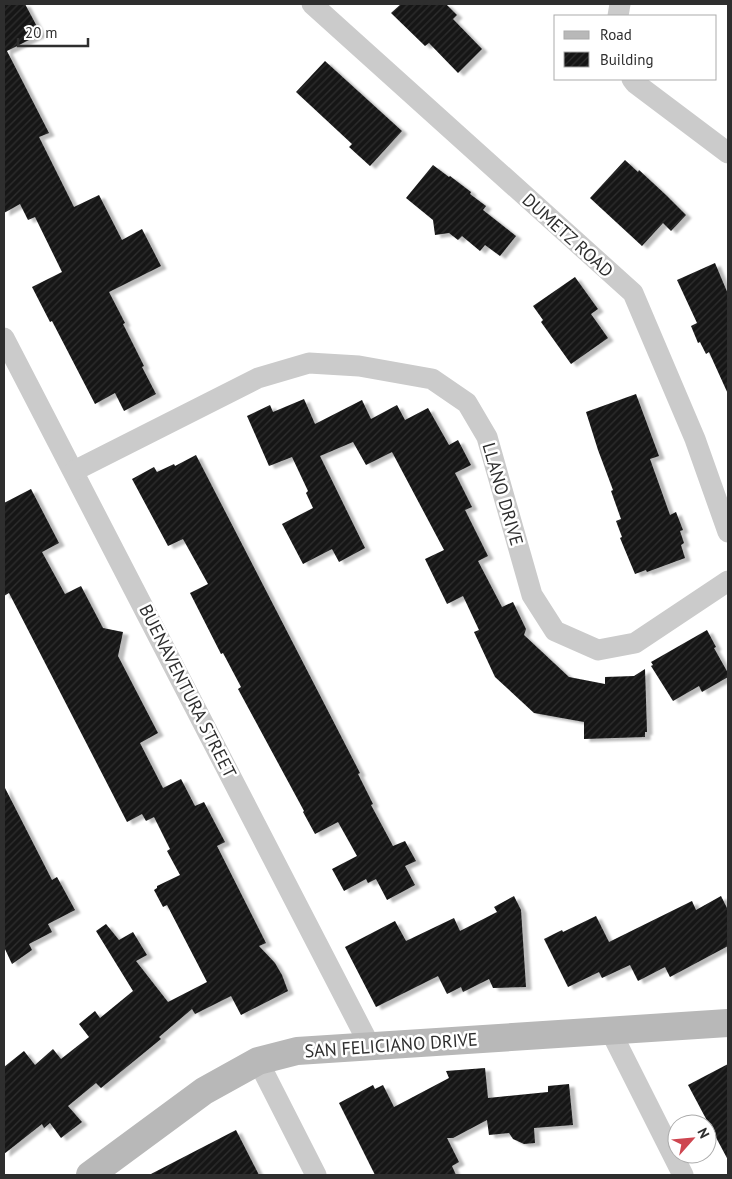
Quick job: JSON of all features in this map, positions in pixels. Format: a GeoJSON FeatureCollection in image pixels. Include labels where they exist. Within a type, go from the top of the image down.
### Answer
{"type":"FeatureCollection","features":[{"type":"Feature","properties":{"kind":"street","name":"DUMETZ ROAD"},"geometry":{"type":"LineString","coordinates":[[312,4],[633,293],[695,439],[728,532]]}},
{"type":"Feature","properties":{"kind":"street"},"geometry":{"type":"LineString","coordinates":[[633,80],[728,153]]}},
{"type":"Feature","properties":{"kind":"street","name":"BUENAVENTURA STREET"},"geometry":{"type":"LineString","coordinates":[[4,338],[370,1046]]}},
{"type":"Feature","properties":{"kind":"street","name":"LLANO DRIVE"},"geometry":{"type":"LineString","coordinates":[[74,471],[258,378],[309,363],[359,366],[432,379],[467,404],[488,437],[532,595],[555,631],[598,650],[636,644],[728,581]]}},
{"type":"Feature","properties":{"kind":"street","name":"SAN FELICIANO DRIVE"},"geometry":{"type":"LineString","coordinates":[[90,1175],[204,1091],[258,1061],[298,1051],[728,1023]]}},
{"type":"Feature","properties":{"kind":"street"},"geometry":{"type":"LineString","coordinates":[[610,1030],[683,1175]]}},
{"type":"Feature","properties":{"kind":"street"},"geometry":{"type":"LineString","coordinates":[[258,1061],[316,1175]]}},
{"type":"Feature","properties":{"kind":"building"},"geometry":{"type":"Polygon","coordinates":[[[4,4],[25,4],[41,34],[7,51],[49,133],[39,137],[74,207],[99,195],[122,240],[142,229],[161,266],[109,292],[125,323],[123,324],[156,394],[124,411],[115,393],[95,404],[32,287],[62,272],[35,217],[28,220],[20,204],[4,213],[4,4]]]}},
{"type":"Feature","properties":{"kind":"building"},"geometry":{"type":"Polygon","coordinates":[[[401,4],[446,4],[457,15],[453,19],[482,49],[458,73],[429,43],[425,46],[391,13],[401,4]]]}},
{"type":"Feature","properties":{"kind":"building"},"geometry":{"type":"Polygon","coordinates":[[[325,61],[402,131],[370,166],[349,147],[352,144],[296,92],[325,61]]]}},
{"type":"Feature","properties":{"kind":"building"},"geometry":{"type":"Polygon","coordinates":[[[625,160],[638,172],[639,170],[686,215],[671,231],[663,223],[642,246],[590,198],[625,160]]]}},
{"type":"Feature","properties":{"kind":"building"},"geometry":{"type":"Polygon","coordinates":[[[433,165],[471,192],[470,194],[486,206],[483,210],[516,236],[500,256],[485,245],[480,251],[462,236],[458,240],[449,233],[435,235],[433,220],[406,198],[433,165]]]}},
{"type":"Feature","properties":{"kind":"building"},"geometry":{"type":"Polygon","coordinates":[[[715,263],[728,294],[728,394],[709,352],[706,354],[700,342],[698,343],[691,326],[697,323],[677,280],[715,263]]]}},
{"type":"Feature","properties":{"kind":"building"},"geometry":{"type":"Polygon","coordinates":[[[575,277],[598,309],[591,314],[608,338],[571,364],[541,322],[543,320],[533,306],[575,277]]]}},
{"type":"Feature","properties":{"kind":"building"},"geometry":{"type":"Polygon","coordinates":[[[636,394],[659,456],[650,459],[670,515],[676,512],[683,530],[680,531],[684,543],[681,545],[685,558],[647,572],[646,570],[635,574],[620,538],[622,537],[616,521],[621,519],[586,412],[636,394]]]}},
{"type":"Feature","properties":{"kind":"building"},"geometry":{"type":"Polygon","coordinates":[[[304,399],[315,424],[362,400],[371,419],[397,405],[405,420],[428,408],[449,445],[458,440],[471,465],[455,473],[472,507],[465,510],[488,556],[478,561],[502,607],[513,602],[526,629],[524,635],[569,677],[605,684],[605,677],[634,676],[645,669],[647,732],[645,732],[645,737],[584,739],[584,722],[534,713],[495,677],[474,632],[479,630],[463,596],[447,604],[425,559],[444,550],[392,452],[366,465],[353,442],[320,456],[365,548],[339,562],[332,549],[303,564],[282,524],[313,508],[306,493],[308,491],[292,457],[269,466],[247,416],[270,405],[273,412],[304,399]]]}},
{"type":"Feature","properties":{"kind":"building"},"geometry":{"type":"Polygon","coordinates":[[[196,455],[360,773],[358,774],[373,804],[371,805],[393,846],[405,841],[416,861],[405,866],[415,885],[387,900],[376,879],[368,883],[366,879],[344,891],[332,869],[357,856],[338,822],[315,834],[238,689],[241,687],[223,653],[221,654],[190,593],[208,584],[183,539],[168,546],[132,479],[154,467],[157,472],[174,464],[175,466],[196,455]]]}},
{"type":"Feature","properties":{"kind":"building"},"geometry":{"type":"Polygon","coordinates":[[[31,489],[59,543],[42,552],[65,594],[81,586],[103,628],[123,632],[118,656],[158,733],[140,743],[163,788],[181,779],[195,806],[204,802],[225,842],[217,846],[266,943],[259,946],[275,963],[288,991],[241,1015],[231,996],[195,1014],[192,1009],[159,1037],[161,1039],[101,1088],[96,1083],[68,1106],[82,1122],[61,1138],[50,1123],[44,1128],[42,1124],[4,1154],[4,1067],[24,1051],[35,1065],[53,1049],[61,1059],[89,1037],[79,1024],[95,1011],[100,1018],[133,991],[96,931],[106,924],[119,940],[133,932],[147,955],[136,961],[168,1002],[207,982],[167,905],[163,907],[154,890],[157,886],[180,875],[167,851],[170,849],[154,817],[146,821],[142,814],[127,822],[9,593],[4,596],[4,503],[31,489]]]}},
{"type":"Feature","properties":{"kind":"building"},"geometry":{"type":"Polygon","coordinates":[[[707,630],[716,647],[714,648],[728,673],[728,677],[702,692],[699,686],[673,701],[651,666],[653,665],[651,662],[707,630]]]}},
{"type":"Feature","properties":{"kind":"building"},"geometry":{"type":"Polygon","coordinates":[[[4,786],[52,880],[57,877],[75,910],[48,924],[52,932],[29,944],[32,950],[12,964],[4,947],[4,786]]]}},
{"type":"Feature","properties":{"kind":"building"},"geometry":{"type":"Polygon","coordinates":[[[514,896],[521,910],[526,987],[493,988],[489,979],[463,992],[461,987],[447,994],[438,976],[376,1007],[345,947],[395,921],[406,941],[454,918],[460,931],[497,912],[494,907],[514,896]]]}},
{"type":"Feature","properties":{"kind":"building"},"geometry":{"type":"Polygon","coordinates":[[[721,896],[728,910],[728,946],[670,977],[665,967],[638,981],[630,965],[602,978],[599,972],[568,987],[544,939],[596,916],[609,942],[692,901],[696,910],[721,896]]]}},
{"type":"Feature","properties":{"kind":"building"},"geometry":{"type":"Polygon","coordinates":[[[728,1064],[728,1160],[717,1139],[717,1114],[703,1114],[688,1085],[728,1064]]]}},
{"type":"Feature","properties":{"kind":"building"},"geometry":{"type":"Polygon","coordinates":[[[485,1068],[488,1098],[548,1092],[548,1086],[569,1084],[573,1125],[534,1128],[535,1143],[524,1144],[513,1139],[509,1133],[489,1135],[487,1120],[453,1138],[447,1138],[459,1162],[452,1166],[456,1175],[375,1175],[339,1103],[373,1085],[375,1089],[383,1085],[394,1107],[449,1078],[446,1071],[485,1068]]]}},
{"type":"Feature","properties":{"kind":"building"},"geometry":{"type":"Polygon","coordinates":[[[236,1130],[259,1175],[149,1175],[236,1130]]]}}]}
